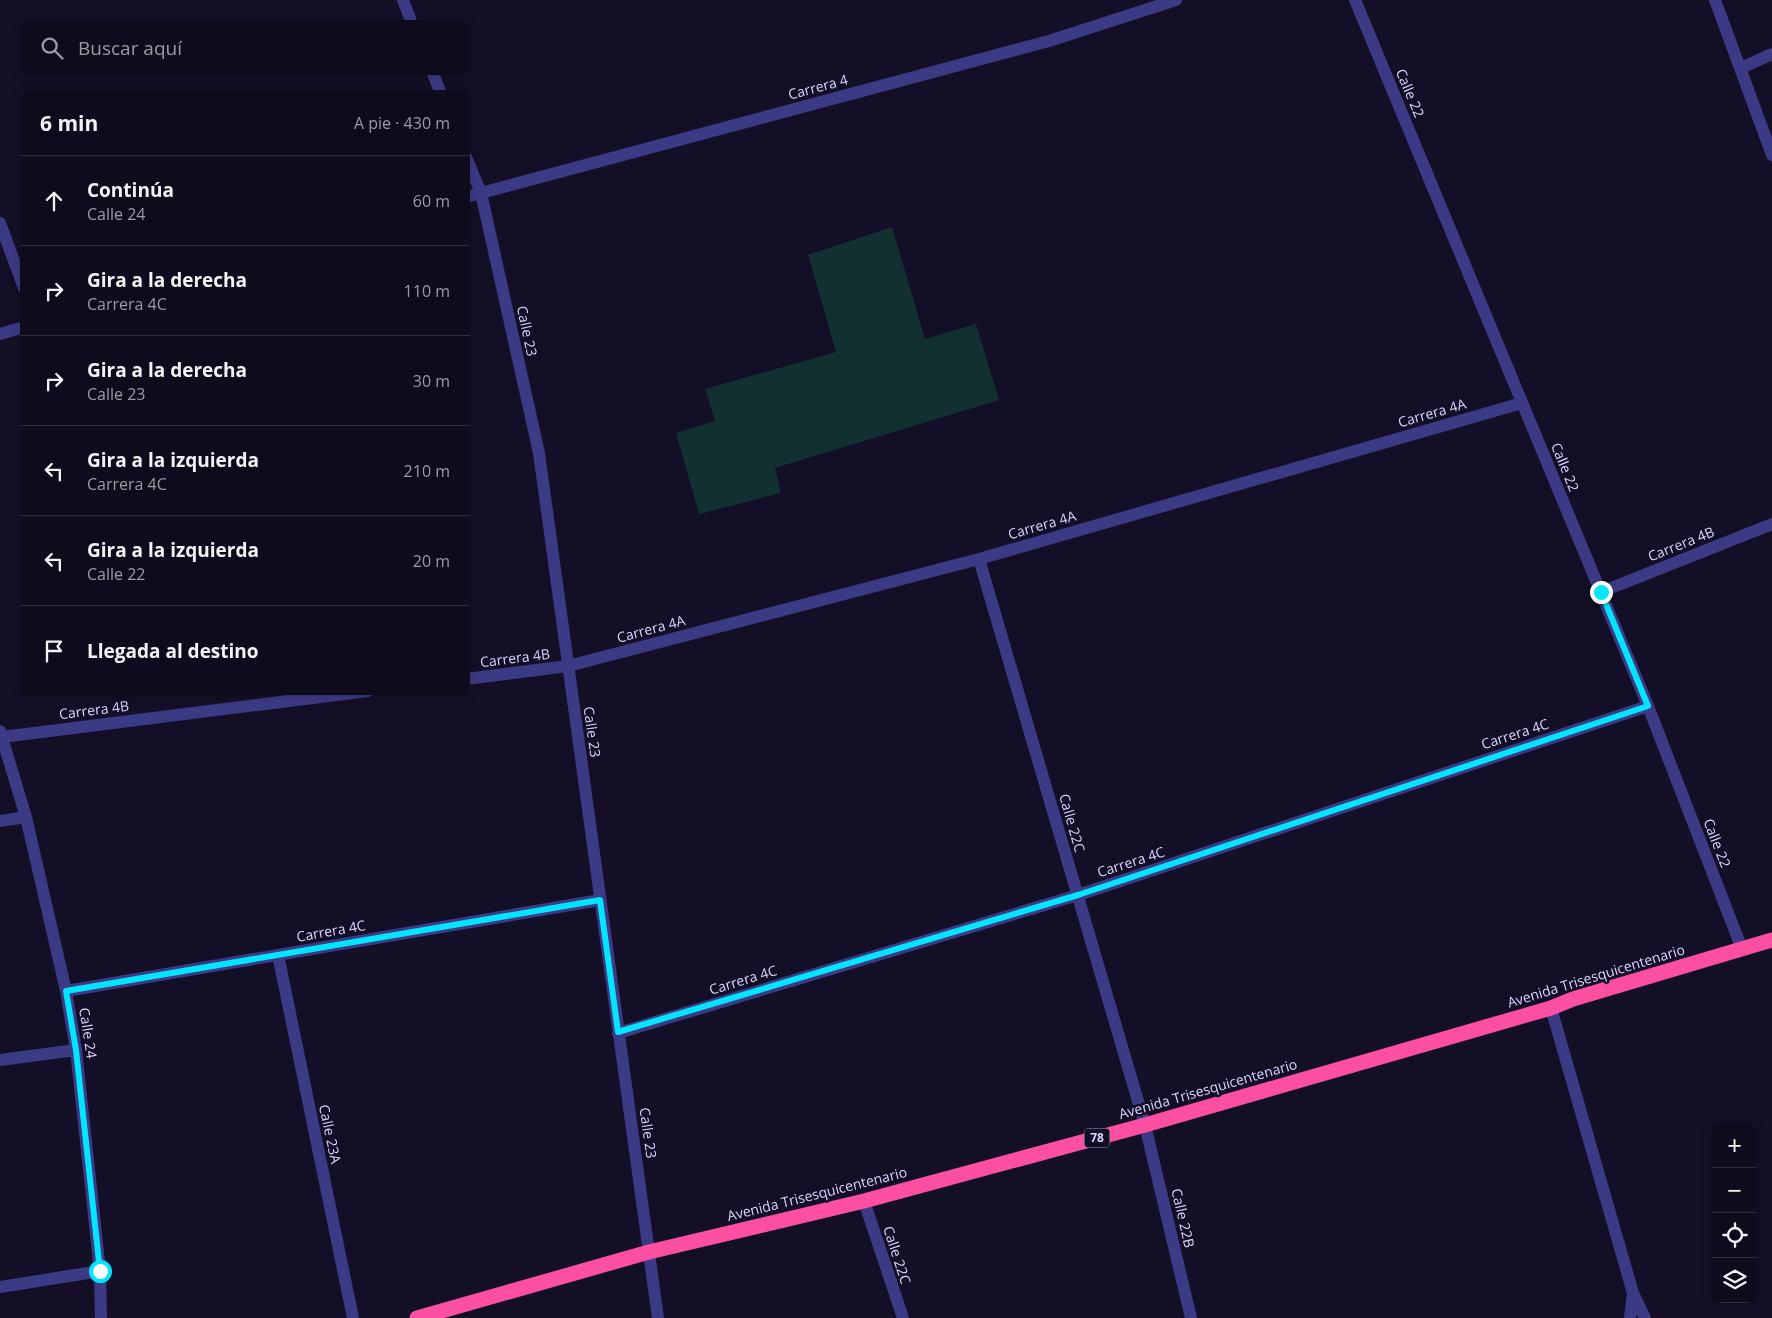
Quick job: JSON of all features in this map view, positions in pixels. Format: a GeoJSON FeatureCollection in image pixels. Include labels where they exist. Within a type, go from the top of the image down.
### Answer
{"type":"FeatureCollection","features":[{"type":"Feature","properties":{"kind":"highway","name":"Avenida Trisesquicentenario"},"geometry":{"type":"LineString","coordinates":[[417,1318],[649,1252],[864,1200],[1145,1125],[1551,1008],[1573,999],[1772,940]]}},
{"type":"Feature","properties":{"kind":"street"},"geometry":{"type":"LineString","coordinates":[[403,0],[410,20]]}},
{"type":"Feature","properties":{"kind":"street","name":"Carrera 4"},"geometry":{"type":"LineString","coordinates":[[470,196],[1049,41],[1176,0]]}},
{"type":"Feature","properties":{"kind":"street","name":"Calle 22"},"geometry":{"type":"LineString","coordinates":[[1355,0],[1648,706],[1742,949]]}},
{"type":"Feature","properties":{"kind":"street"},"geometry":{"type":"LineString","coordinates":[[1715,0],[1772,155]]}},
{"type":"Feature","properties":{"kind":"street"},"geometry":{"type":"LineString","coordinates":[[1740,68],[1772,54]]}},
{"type":"Feature","properties":{"kind":"street"},"geometry":{"type":"LineString","coordinates":[[434,75],[439,90]]}},
{"type":"Feature","properties":{"kind":"street","name":"Calle 23"},"geometry":{"type":"LineString","coordinates":[[470,167],[481,193],[538,453],[658,1318]]}},
{"type":"Feature","properties":{"kind":"street"},"geometry":{"type":"LineString","coordinates":[[0,224],[20,277]]}},
{"type":"Feature","properties":{"kind":"street"},"geometry":{"type":"LineString","coordinates":[[0,334],[20,328]]}},
{"type":"Feature","properties":{"kind":"street","name":"Carrera 4A"},"geometry":{"type":"LineString","coordinates":[[568,666],[979,559],[1522,403]]}},
{"type":"Feature","properties":{"kind":"street","name":"Carrera 4B"},"geometry":{"type":"LineString","coordinates":[[1601,592],[1772,524]]}},
{"type":"Feature","properties":{"kind":"street","name":"Calle 22C"},"geometry":{"type":"LineString","coordinates":[[979,559],[1145,1125]]}},
{"type":"Feature","properties":{"kind":"street","name":"Carrera 4B"},"geometry":{"type":"LineString","coordinates":[[470,678],[568,666]]}},
{"type":"Feature","properties":{"kind":"street","name":"Carrera 4B"},"geometry":{"type":"LineString","coordinates":[[1,734],[334,695]]}},
{"type":"Feature","properties":{"kind":"street","name":"Carrera 4C"},"geometry":{"type":"LineString","coordinates":[[618,1032],[1078,895],[1648,706]]}},
{"type":"Feature","properties":{"kind":"street","name":"Calle 24"},"geometry":{"type":"LineString","coordinates":[[1,734],[26,817],[66,991],[76,1050],[100,1271],[101,1318]]}},
{"type":"Feature","properties":{"kind":"street"},"geometry":{"type":"LineString","coordinates":[[0,821],[26,817]]}},
{"type":"Feature","properties":{"kind":"street","name":"Carrera 4C"},"geometry":{"type":"LineString","coordinates":[[66,991],[600,900]]}},
{"type":"Feature","properties":{"kind":"street","name":"Calle 23A"},"geometry":{"type":"LineString","coordinates":[[278,955],[353,1318]]}},
{"type":"Feature","properties":{"kind":"street"},"geometry":{"type":"LineString","coordinates":[[1551,1008],[1633,1293],[1645,1318]]}},
{"type":"Feature","properties":{"kind":"street"},"geometry":{"type":"LineString","coordinates":[[0,1060],[76,1050]]}},
{"type":"Feature","properties":{"kind":"street","name":"Calle 22B"},"geometry":{"type":"LineString","coordinates":[[1145,1125],[1191,1318]]}},
{"type":"Feature","properties":{"kind":"street","name":"Calle 22C"},"geometry":{"type":"LineString","coordinates":[[864,1200],[903,1318]]}},
{"type":"Feature","properties":{"kind":"street"},"geometry":{"type":"LineString","coordinates":[[0,1287],[100,1271]]}},
{"type":"Feature","properties":{"kind":"street"},"geometry":{"type":"LineString","coordinates":[[1630,1318],[1633,1293]]}},
{"type":"Feature","properties":{"kind":"green space"},"geometry":{"type":"Polygon","coordinates":[[[892,227],[925,339],[976,324],[999,400],[775,468],[781,493],[699,514],[676,433],[715,421],[705,389],[836,352],[808,255],[892,227]]]}},
{"type":"Feature","properties":{"kind":"route"},"geometry":{"type":"LineString","coordinates":[[100,1271],[76,1050],[66,991],[600,900],[618,1032],[1078,895],[1648,706],[1601,592]]}}]}
